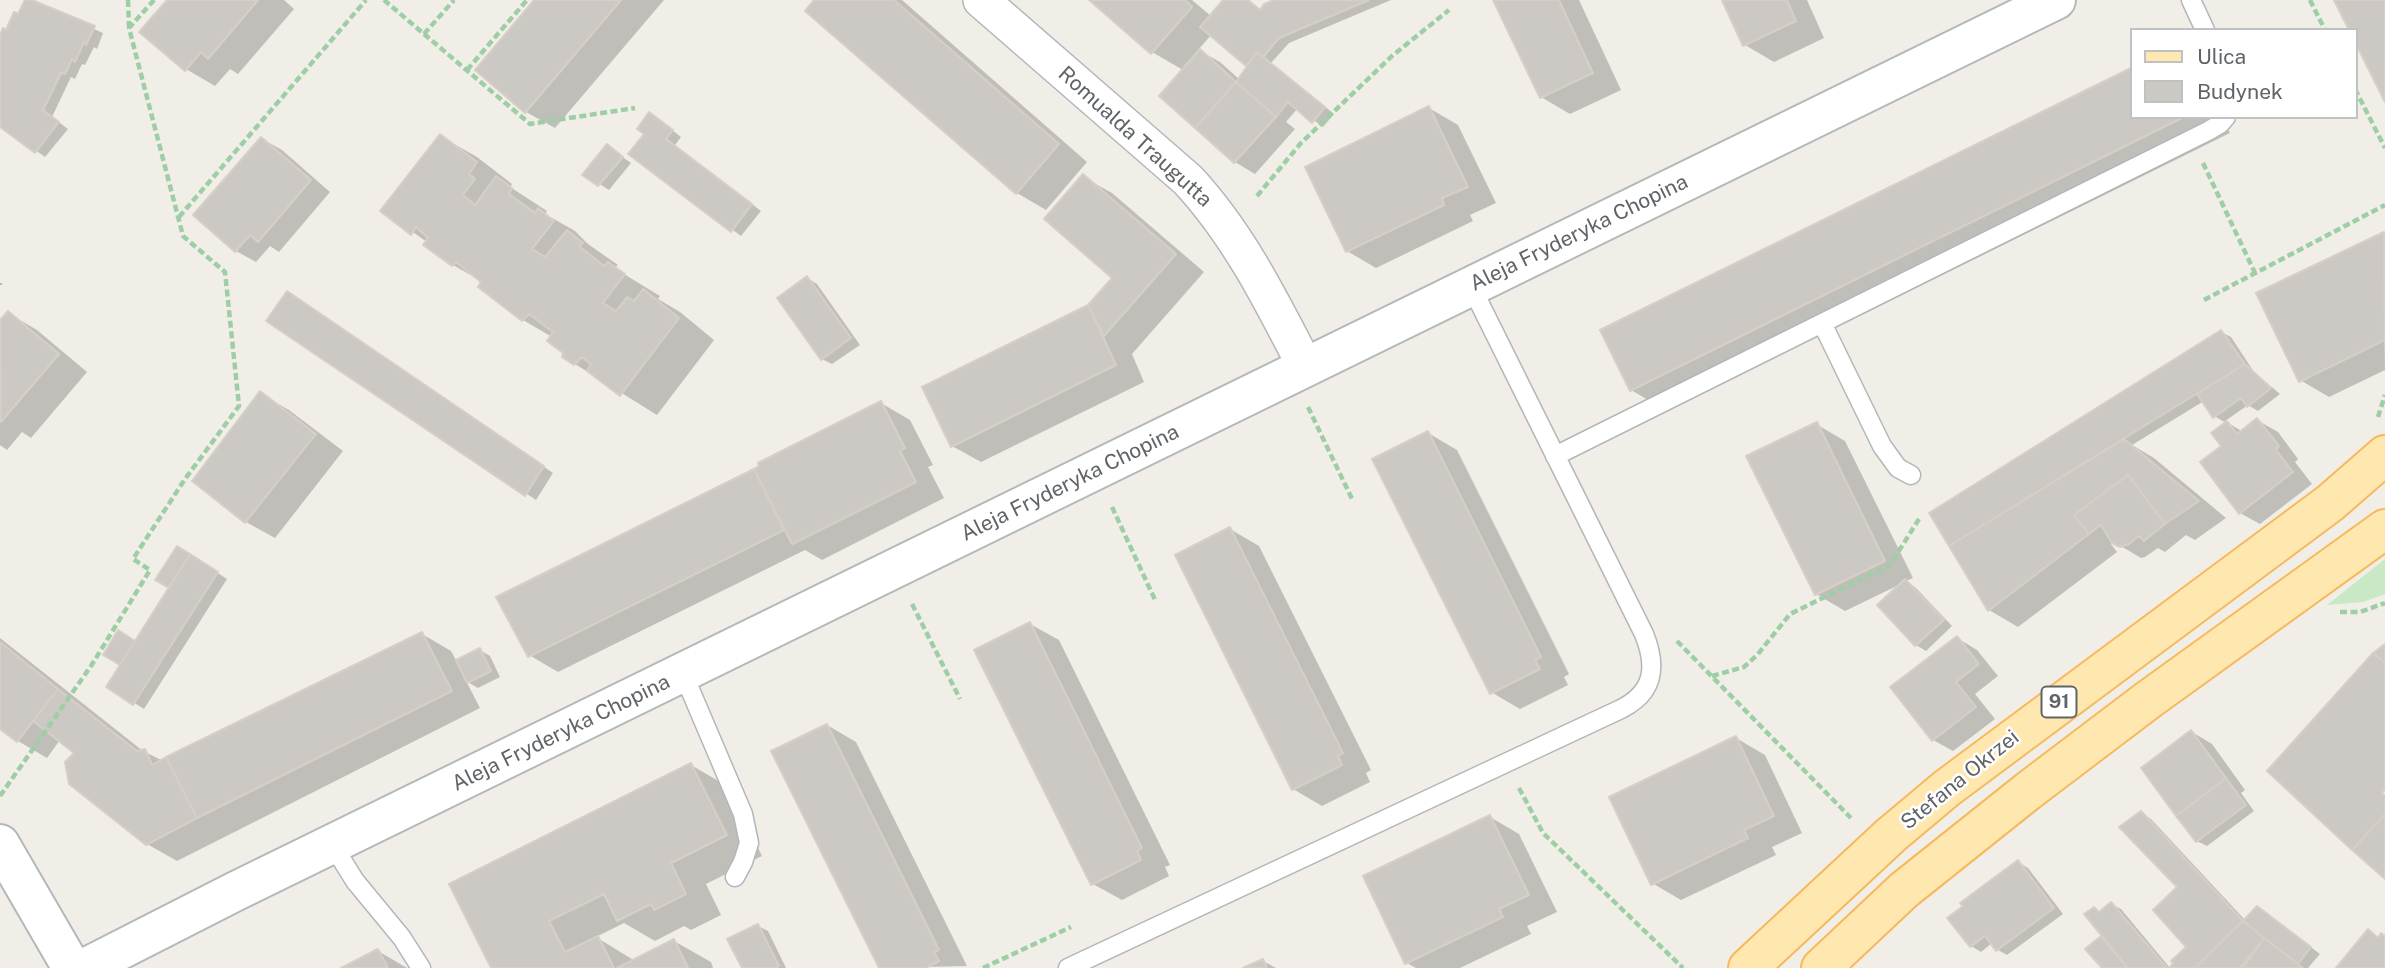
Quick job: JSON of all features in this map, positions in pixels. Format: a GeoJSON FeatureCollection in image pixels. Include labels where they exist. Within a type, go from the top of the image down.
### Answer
{"type":"FeatureCollection","features":[{"type":"Feature","properties":{"kind":"main road","name":"Stefana Okrzei"},"geometry":{"type":"LineString","coordinates":[[1748,968],[1852,871],[1947,788],[2330,503],[2385,455]]}},
{"type":"Feature","properties":{"kind":"main road","name":"91"},"geometry":{"type":"LineString","coordinates":[[1821,968],[1905,890],[2028,791],[2148,700],[2385,529]]}},
{"type":"Feature","properties":{"kind":"street","name":"Romualda Traugutta"},"geometry":{"type":"LineString","coordinates":[[981,0],[1188,180],[1213,207],[1270,300],[1299,372]]}},
{"type":"Feature","properties":{"kind":"street","name":"Aleja Fryderyka Chopina"},"geometry":{"type":"LineString","coordinates":[[85,968],[332,844],[2056,0]]}},
{"type":"Feature","properties":{"kind":"street"},"geometry":{"type":"LineString","coordinates":[[0,844],[72,968]]}},
{"type":"Feature","properties":{"kind":"lane"},"geometry":{"type":"LineString","coordinates":[[2191,0],[2204,28]]}},
{"type":"Feature","properties":{"kind":"lane"},"geometry":{"type":"LineString","coordinates":[[1555,456],[2192,139],[2224,119]]}},
{"type":"Feature","properties":{"kind":"lane"},"geometry":{"type":"LineString","coordinates":[[1069,968],[1632,703],[1642,694],[1652,673],[1651,651],[1644,634],[1471,286]]}},
{"type":"Feature","properties":{"kind":"lane"},"geometry":{"type":"LineString","coordinates":[[1822,323],[1882,446],[1898,468],[1911,475]]}},
{"type":"Feature","properties":{"kind":"lane"},"geometry":{"type":"LineString","coordinates":[[683,673],[743,814],[749,843],[735,877]]}},
{"type":"Feature","properties":{"kind":"lane"},"geometry":{"type":"LineString","coordinates":[[332,844],[355,881],[402,938],[421,968]]}},
{"type":"Feature","properties":{"kind":"path"},"geometry":{"type":"LineString","coordinates":[[0,796],[91,666],[150,570],[133,559],[185,479],[239,406],[225,272],[183,236],[129,28],[128,0]]}},
{"type":"Feature","properties":{"kind":"path"},"geometry":{"type":"LineString","coordinates":[[129,28],[154,0]]}},
{"type":"Feature","properties":{"kind":"path"},"geometry":{"type":"LineString","coordinates":[[178,218],[366,0]]}},
{"type":"Feature","properties":{"kind":"path"},"geometry":{"type":"LineString","coordinates":[[384,0],[530,124],[635,108]]}},
{"type":"Feature","properties":{"kind":"path"},"geometry":{"type":"LineString","coordinates":[[424,34],[454,0]]}},
{"type":"Feature","properties":{"kind":"path"},"geometry":{"type":"LineString","coordinates":[[467,70],[527,0]]}},
{"type":"Feature","properties":{"kind":"path"},"geometry":{"type":"LineString","coordinates":[[2310,0],[2324,28]]}},
{"type":"Feature","properties":{"kind":"path"},"geometry":{"type":"LineString","coordinates":[[1257,196],[1301,143],[1392,56],[1449,10]]}},
{"type":"Feature","properties":{"kind":"path"},"geometry":{"type":"LineString","coordinates":[[2357,93],[2385,148]]}},
{"type":"Feature","properties":{"kind":"path"},"geometry":{"type":"LineString","coordinates":[[2192,139],[2255,273]]}},
{"type":"Feature","properties":{"kind":"path"},"geometry":{"type":"LineString","coordinates":[[2204,300],[2385,205]]}},
{"type":"Feature","properties":{"kind":"path"},"geometry":{"type":"LineString","coordinates":[[1299,372],[1352,499]]}},
{"type":"Feature","properties":{"kind":"path"},"geometry":{"type":"LineString","coordinates":[[1095,471],[1156,602]]}},
{"type":"Feature","properties":{"kind":"path"},"geometry":{"type":"LineString","coordinates":[[1712,676],[1744,667],[1790,614],[1890,565],[1919,519]]}},
{"type":"Feature","properties":{"kind":"path"},"geometry":{"type":"LineString","coordinates":[[895,569],[960,699]]}},
{"type":"Feature","properties":{"kind":"path"},"geometry":{"type":"LineString","coordinates":[[1674,638],[1851,818]]}},
{"type":"Feature","properties":{"kind":"path"},"geometry":{"type":"LineString","coordinates":[[1506,763],[1543,833],[1683,968]]}},
{"type":"Feature","properties":{"kind":"path"},"geometry":{"type":"LineString","coordinates":[[983,968],[1070,927]]}},
{"type":"Feature","properties":{"kind":"green space"},"geometry":{"type":"Polygon","coordinates":[[[2385,559],[2385,594],[2363,602],[2327,605],[2385,559]]]}},
{"type":"Feature","properties":{"kind":"building"},"geometry":{"type":"Polygon","coordinates":[[[25,0],[32,0],[95,26],[75,62],[72,59],[65,74],[61,73],[43,110],[59,122],[35,153],[0,127],[0,35],[3,28],[6,30],[14,12],[18,14],[25,0]]]}},
{"type":"Feature","properties":{"kind":"building"},"geometry":{"type":"Polygon","coordinates":[[[167,0],[258,0],[208,59],[201,52],[185,71],[139,32],[167,0]]]}},
{"type":"Feature","properties":{"kind":"building"},"geometry":{"type":"Polygon","coordinates":[[[534,0],[621,0],[525,113],[475,70],[534,0]]]}},
{"type":"Feature","properties":{"kind":"building"},"geometry":{"type":"Polygon","coordinates":[[[814,0],[894,0],[1059,144],[1016,194],[805,11],[814,0]]]}},
{"type":"Feature","properties":{"kind":"building"},"geometry":{"type":"Polygon","coordinates":[[[1089,0],[1185,0],[1192,7],[1151,54],[1089,0]]]}},
{"type":"Feature","properties":{"kind":"building"},"geometry":{"type":"Polygon","coordinates":[[[1223,0],[1248,0],[1260,10],[1264,4],[1274,0],[1369,0],[1279,38],[1263,57],[1257,52],[1246,66],[1200,27],[1223,0]]]}},
{"type":"Feature","properties":{"kind":"building"},"geometry":{"type":"Polygon","coordinates":[[[1493,0],[1559,0],[1593,73],[1540,98],[1493,0]]]}},
{"type":"Feature","properties":{"kind":"building"},"geometry":{"type":"Polygon","coordinates":[[[1722,0],[1787,0],[1796,21],[1743,46],[1722,0]]]}},
{"type":"Feature","properties":{"kind":"building"},"geometry":{"type":"Polygon","coordinates":[[[2334,0],[2385,0],[2385,102],[2357,46],[2357,28],[2348,28],[2334,0]]]}},
{"type":"Feature","properties":{"kind":"building"},"geometry":{"type":"Polygon","coordinates":[[[1200,49],[1236,82],[1195,128],[1159,96],[1200,49]]]}},
{"type":"Feature","properties":{"kind":"building"},"geometry":{"type":"Polygon","coordinates":[[[1257,52],[1325,107],[1312,123],[1288,102],[1276,117],[1236,82],[1257,52]]]}},
{"type":"Feature","properties":{"kind":"building"},"geometry":{"type":"Polygon","coordinates":[[[2130,68],[2130,119],[2180,119],[1630,391],[1600,330],[2130,68]]]}},
{"type":"Feature","properties":{"kind":"building"},"geometry":{"type":"Polygon","coordinates":[[[1236,82],[1276,117],[1234,163],[1195,128],[1236,82]]]}},
{"type":"Feature","properties":{"kind":"building"},"geometry":{"type":"Polygon","coordinates":[[[1429,106],[1468,187],[1442,198],[1444,205],[1346,252],[1305,167],[1429,106]]]}},
{"type":"Feature","properties":{"kind":"building"},"geometry":{"type":"Polygon","coordinates":[[[649,112],[673,130],[666,139],[752,204],[731,232],[628,154],[644,134],[637,129],[649,112]]]}},
{"type":"Feature","properties":{"kind":"building"},"geometry":{"type":"Polygon","coordinates":[[[440,134],[477,162],[469,174],[475,179],[463,195],[475,205],[496,176],[512,188],[509,194],[535,213],[538,208],[554,221],[532,249],[545,257],[567,230],[583,243],[579,246],[604,266],[608,262],[625,274],[603,303],[616,311],[627,297],[634,301],[643,289],[679,318],[620,396],[587,371],[591,364],[582,357],[574,365],[562,357],[563,353],[547,341],[553,332],[529,314],[522,321],[478,287],[481,282],[456,262],[452,266],[423,245],[428,238],[416,227],[411,235],[380,211],[440,134]]]}},
{"type":"Feature","properties":{"kind":"building"},"geometry":{"type":"Polygon","coordinates":[[[261,137],[311,180],[258,242],[250,235],[235,252],[193,215],[261,137]]]}},
{"type":"Feature","properties":{"kind":"building"},"geometry":{"type":"Polygon","coordinates":[[[607,144],[623,157],[598,186],[582,175],[607,144]]]}},
{"type":"Feature","properties":{"kind":"building"},"geometry":{"type":"Polygon","coordinates":[[[1083,174],[1176,254],[1104,336],[1088,305],[1112,278],[1044,219],[1083,174]]]}},
{"type":"Feature","properties":{"kind":"building"},"geometry":{"type":"Polygon","coordinates":[[[2384,232],[2385,340],[2299,382],[2256,293],[2384,232]]]}},
{"type":"Feature","properties":{"kind":"building"},"geometry":{"type":"Polygon","coordinates":[[[807,276],[851,338],[821,360],[777,298],[807,276]]]}},
{"type":"Feature","properties":{"kind":"building"},"geometry":{"type":"Polygon","coordinates":[[[287,291],[544,466],[525,496],[266,321],[287,291]]]}},
{"type":"Feature","properties":{"kind":"building"},"geometry":{"type":"Polygon","coordinates":[[[1088,305],[1116,365],[951,447],[922,387],[1088,305]]]}},
{"type":"Feature","properties":{"kind":"building"},"geometry":{"type":"Polygon","coordinates":[[[8,311],[59,354],[1,422],[0,320],[8,311]]]}},
{"type":"Feature","properties":{"kind":"building"},"geometry":{"type":"Polygon","coordinates":[[[2221,330],[2245,364],[1949,546],[1929,513],[2221,330]]]}},
{"type":"Feature","properties":{"kind":"building"},"geometry":{"type":"Polygon","coordinates":[[[2245,364],[2271,388],[2247,407],[2241,398],[2213,418],[2197,394],[2245,364]]]}},
{"type":"Feature","properties":{"kind":"building"},"geometry":{"type":"Polygon","coordinates":[[[260,391],[316,434],[245,523],[192,481],[260,391]]]}},
{"type":"Feature","properties":{"kind":"building"},"geometry":{"type":"Polygon","coordinates":[[[881,401],[905,448],[900,451],[916,482],[792,544],[754,469],[759,466],[758,463],[881,401]]]}},
{"type":"Feature","properties":{"kind":"building"},"geometry":{"type":"Polygon","coordinates":[[[2257,418],[2279,446],[2276,450],[2293,472],[2239,514],[2200,462],[2221,446],[2211,433],[2227,421],[2237,434],[2257,418]]]}},
{"type":"Feature","properties":{"kind":"building"},"geometry":{"type":"Polygon","coordinates":[[[1817,422],[1885,561],[1815,595],[1746,456],[1817,422]]]}},
{"type":"Feature","properties":{"kind":"building"},"geometry":{"type":"Polygon","coordinates":[[[1428,431],[1541,657],[1535,660],[1540,669],[1490,694],[1372,459],[1428,431]]]}},
{"type":"Feature","properties":{"kind":"building"},"geometry":{"type":"Polygon","coordinates":[[[2124,439],[2199,501],[2165,524],[2128,475],[2074,515],[2089,534],[1988,611],[1949,546],[2124,439]]]}},
{"type":"Feature","properties":{"kind":"building"},"geometry":{"type":"Polygon","coordinates":[[[754,469],[784,530],[528,657],[496,597],[754,469]]]}},
{"type":"Feature","properties":{"kind":"building"},"geometry":{"type":"Polygon","coordinates":[[[2128,475],[2165,524],[2144,541],[2139,536],[2120,547],[2112,543],[2101,525],[2089,534],[2074,515],[2128,475]]]}},
{"type":"Feature","properties":{"kind":"building"},"geometry":{"type":"Polygon","coordinates":[[[1230,527],[1343,753],[1338,756],[1342,765],[1292,790],[1175,555],[1230,527]]]}},
{"type":"Feature","properties":{"kind":"building"},"geometry":{"type":"Polygon","coordinates":[[[177,546],[190,554],[169,588],[155,580],[177,546]]]}},
{"type":"Feature","properties":{"kind":"building"},"geometry":{"type":"Polygon","coordinates":[[[190,554],[218,572],[133,705],[106,687],[190,554]]]}},
{"type":"Feature","properties":{"kind":"building"},"geometry":{"type":"Polygon","coordinates":[[[1905,579],[1944,620],[1915,646],[1877,605],[1905,579]]]}},
{"type":"Feature","properties":{"kind":"building"},"geometry":{"type":"Polygon","coordinates":[[[1030,622],[1142,848],[1137,851],[1141,860],[1091,885],[974,650],[1030,622]]]}},
{"type":"Feature","properties":{"kind":"building"},"geometry":{"type":"Polygon","coordinates":[[[118,630],[135,641],[120,665],[103,655],[118,630]]]}},
{"type":"Feature","properties":{"kind":"building"},"geometry":{"type":"Polygon","coordinates":[[[422,632],[452,691],[197,818],[166,757],[422,632]]]}},
{"type":"Feature","properties":{"kind":"building"},"geometry":{"type":"Polygon","coordinates":[[[1957,636],[1979,664],[1956,682],[1976,707],[1932,741],[1890,687],[1957,636]]]}},
{"type":"Feature","properties":{"kind":"building"},"geometry":{"type":"Polygon","coordinates":[[[0,642],[58,689],[17,742],[0,729],[0,642]]]}},
{"type":"Feature","properties":{"kind":"building"},"geometry":{"type":"Polygon","coordinates":[[[2385,644],[2385,663],[2373,653],[2385,644]]]}},
{"type":"Feature","properties":{"kind":"building"},"geometry":{"type":"Polygon","coordinates":[[[480,648],[491,671],[467,683],[456,660],[480,648]]]}},
{"type":"Feature","properties":{"kind":"building"},"geometry":{"type":"Polygon","coordinates":[[[2373,653],[2385,663],[2385,789],[2382,793],[2385,796],[2385,814],[2352,850],[2267,771],[2373,653]]]}},
{"type":"Feature","properties":{"kind":"building"},"geometry":{"type":"Polygon","coordinates":[[[58,689],[137,751],[145,749],[152,765],[166,757],[197,818],[146,845],[69,784],[65,762],[74,753],[33,721],[58,689]]]}},
{"type":"Feature","properties":{"kind":"building"},"geometry":{"type":"Polygon","coordinates":[[[827,724],[939,950],[934,952],[939,961],[926,968],[879,968],[771,751],[827,724]]]}},
{"type":"Feature","properties":{"kind":"building"},"geometry":{"type":"Polygon","coordinates":[[[2191,730],[2226,778],[2176,816],[2141,768],[2191,730]]]}},
{"type":"Feature","properties":{"kind":"building"},"geometry":{"type":"Polygon","coordinates":[[[1736,736],[1774,816],[1744,830],[1748,838],[1651,885],[1609,797],[1736,736]]]}},
{"type":"Feature","properties":{"kind":"building"},"geometry":{"type":"Polygon","coordinates":[[[691,763],[727,835],[671,863],[686,894],[654,910],[651,904],[617,921],[604,894],[549,921],[565,952],[598,936],[614,968],[491,968],[449,884],[691,763]]]}},
{"type":"Feature","properties":{"kind":"building"},"geometry":{"type":"Polygon","coordinates":[[[2226,778],[2246,805],[2196,842],[2176,816],[2226,778]]]}},
{"type":"Feature","properties":{"kind":"building"},"geometry":{"type":"Polygon","coordinates":[[[2141,811],[2243,921],[2195,968],[2169,968],[2173,963],[2171,961],[2186,947],[2153,910],[2177,887],[2119,827],[2141,811]]]}},
{"type":"Feature","properties":{"kind":"building"},"geometry":{"type":"Polygon","coordinates":[[[2385,814],[2385,879],[2352,850],[2385,814]]]}},
{"type":"Feature","properties":{"kind":"building"},"geometry":{"type":"Polygon","coordinates":[[[1490,815],[1529,895],[1499,909],[1503,917],[1405,964],[1363,876],[1490,815]]]}},
{"type":"Feature","properties":{"kind":"building"},"geometry":{"type":"Polygon","coordinates":[[[2018,860],[2054,908],[1996,951],[1985,936],[1970,947],[1947,918],[1963,906],[1960,903],[2018,860]]]}},
{"type":"Feature","properties":{"kind":"building"},"geometry":{"type":"Polygon","coordinates":[[[2111,902],[2167,968],[2128,968],[2084,914],[2094,907],[2099,912],[2111,902]]]}},
{"type":"Feature","properties":{"kind":"building"},"geometry":{"type":"Polygon","coordinates":[[[2257,906],[2311,947],[2298,964],[2243,921],[2257,906]]]}},
{"type":"Feature","properties":{"kind":"building"},"geometry":{"type":"Polygon","coordinates":[[[2243,921],[2264,938],[2240,968],[2195,968],[2243,921]]]}},
{"type":"Feature","properties":{"kind":"building"},"geometry":{"type":"Polygon","coordinates":[[[758,924],[779,966],[775,968],[742,968],[727,939],[758,924]]]}},
{"type":"Feature","properties":{"kind":"building"},"geometry":{"type":"Polygon","coordinates":[[[2368,929],[2378,938],[2381,933],[2385,936],[2385,968],[2336,968],[2368,929]]]}},
{"type":"Feature","properties":{"kind":"building"},"geometry":{"type":"Polygon","coordinates":[[[2101,936],[2128,968],[2102,968],[2085,949],[2101,936]]]}},
{"type":"Feature","properties":{"kind":"building"},"geometry":{"type":"Polygon","coordinates":[[[2264,938],[2298,964],[2303,968],[2243,968],[2264,938]]]}},
{"type":"Feature","properties":{"kind":"building"},"geometry":{"type":"Polygon","coordinates":[[[674,939],[688,968],[617,968],[674,939]]]}},
{"type":"Feature","properties":{"kind":"building"},"geometry":{"type":"Polygon","coordinates":[[[378,949],[388,968],[341,968],[378,949]]]}},
{"type":"Feature","properties":{"kind":"building"},"geometry":{"type":"Polygon","coordinates":[[[1263,959],[1267,968],[1243,968],[1263,959]]]}}]}
